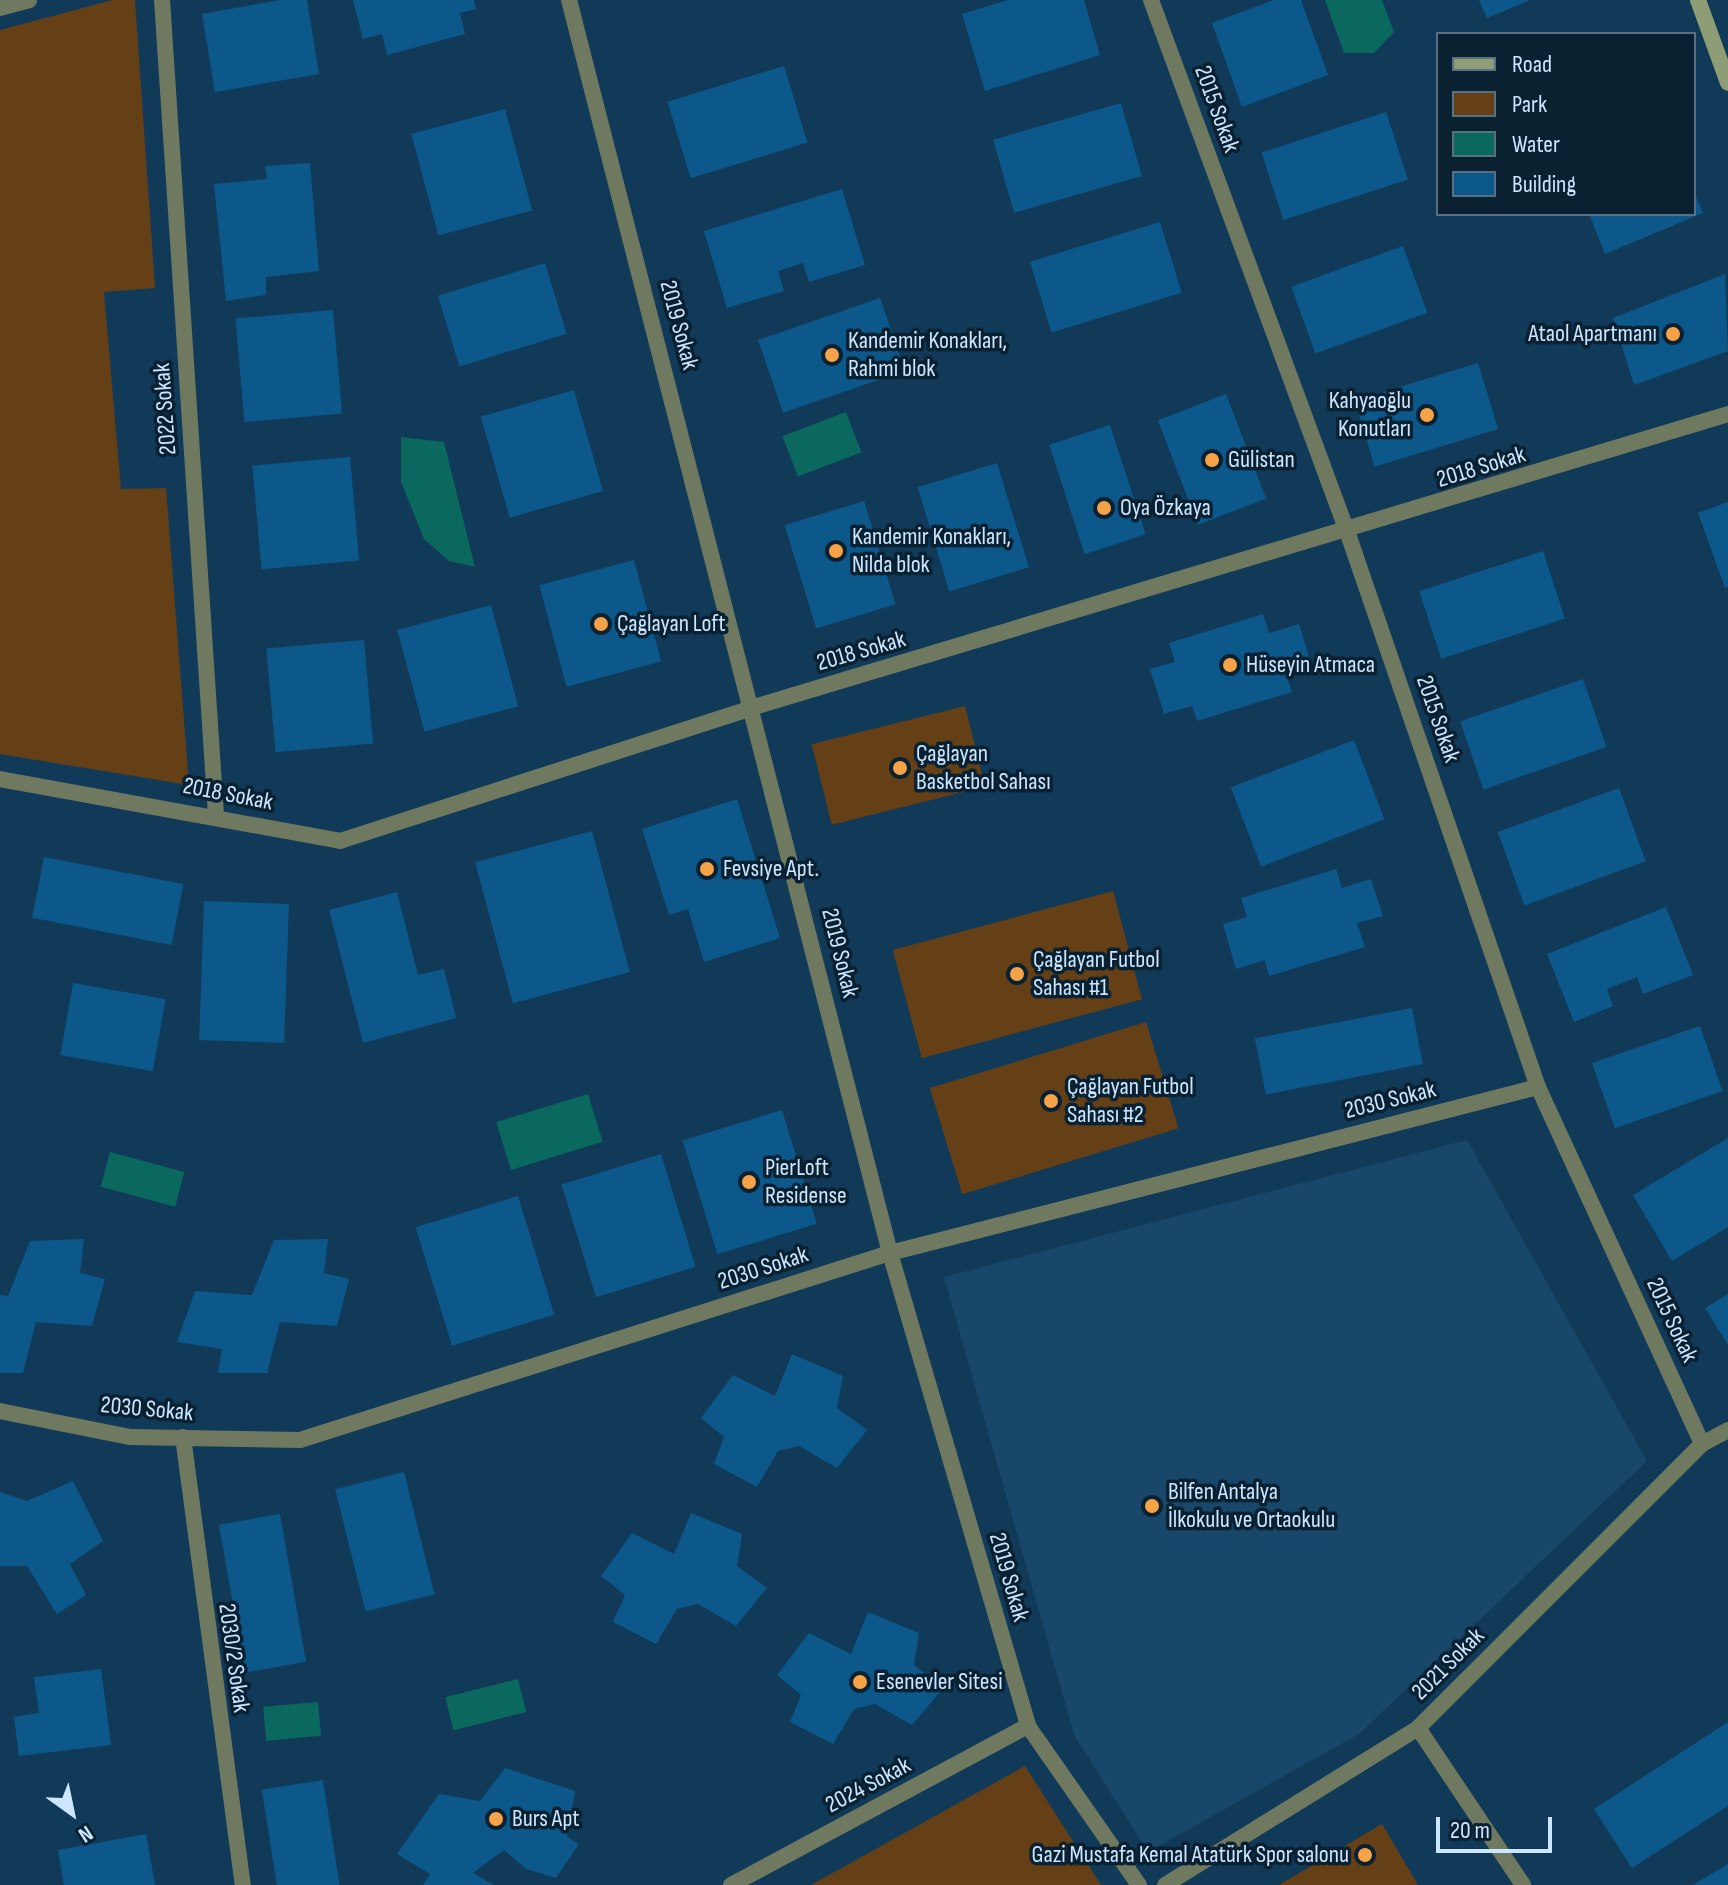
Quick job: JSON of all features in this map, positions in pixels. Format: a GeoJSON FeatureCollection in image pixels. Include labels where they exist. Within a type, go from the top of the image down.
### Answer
{"type":"FeatureCollection","features":[{"type":"Feature","properties":{"kind":"street"},"geometry":{"type":"LineString","coordinates":[[0,8],[29,0]]}},
{"type":"Feature","properties":{"kind":"street","name":"2022 Sokak"},"geometry":{"type":"LineString","coordinates":[[162,0],[216,815]]}},
{"type":"Feature","properties":{"kind":"street","name":"2019 Sokak"},"geometry":{"type":"LineString","coordinates":[[569,0],[754,707],[890,1253],[1028,1726],[1139,1885]]}},
{"type":"Feature","properties":{"kind":"street","name":"2015 Sokak"},"geometry":{"type":"LineString","coordinates":[[1151,0],[1348,534],[1538,1087],[1702,1444]]}},
{"type":"Feature","properties":{"kind":"street"},"geometry":{"type":"LineString","coordinates":[[1698,0],[1728,83]]}},
{"type":"Feature","properties":{"kind":"street","name":"2018 Sokak"},"geometry":{"type":"LineString","coordinates":[[0,779],[216,815],[340,841],[754,707],[1348,534],[1728,414]]}},
{"type":"Feature","properties":{"kind":"street","name":"2030 Sokak"},"geometry":{"type":"LineString","coordinates":[[0,1411],[130,1437],[300,1440],[890,1253],[1538,1087]]}},
{"type":"Feature","properties":{"kind":"street","name":"2021 Sokak"},"geometry":{"type":"LineString","coordinates":[[1165,1885],[1418,1728],[1702,1444],[1728,1430]]}},
{"type":"Feature","properties":{"kind":"street","name":"2030/2 Sokak"},"geometry":{"type":"LineString","coordinates":[[183,1437],[243,1885]]}},
{"type":"Feature","properties":{"kind":"street","name":"2024 Sokak"},"geometry":{"type":"LineString","coordinates":[[731,1885],[1028,1726]]}},
{"type":"Feature","properties":{"kind":"street"},"geometry":{"type":"LineString","coordinates":[[1418,1728],[1523,1885]]}},
{"type":"Feature","properties":{"kind":"shaded area"},"geometry":{"type":"Polygon","coordinates":[[[1467,1140],[1647,1461],[1359,1734],[1148,1852],[1074,1735],[944,1277],[1467,1140]]]}},
{"type":"Feature","properties":{"kind":"green space"},"geometry":{"type":"Polygon","coordinates":[[[113,0],[135,0],[155,288],[104,292],[121,489],[166,488],[189,785],[0,754],[0,30],[113,0]]]}},
{"type":"Feature","properties":{"kind":"green space","name":"Çağlayan Basketbol Sahası"},"geometry":{"type":"Polygon","coordinates":[[[965,706],[985,787],[832,825],[812,744],[965,706]]]}},
{"type":"Feature","properties":{"kind":"green space","name":"Çağlayan Futbol Sahası #1"},"geometry":{"type":"Polygon","coordinates":[[[1113,891],[1142,999],[922,1058],[893,950],[1113,891]]]}},
{"type":"Feature","properties":{"kind":"green space","name":"Çağlayan Futbol Sahası #2"},"geometry":{"type":"Polygon","coordinates":[[[1146,1022],[1178,1128],[962,1194],[930,1088],[1146,1022]]]}},
{"type":"Feature","properties":{"kind":"green space"},"geometry":{"type":"Polygon","coordinates":[[[1025,1766],[1101,1885],[811,1885],[1025,1766]]]}},
{"type":"Feature","properties":{"kind":"green space","name":"Gazi Mustafa Kemal Atatürk Spor salonu"},"geometry":{"type":"Polygon","coordinates":[[[1382,1824],[1418,1885],[1279,1885],[1382,1824]]]}},
{"type":"Feature","properties":{"kind":"water"},"geometry":{"type":"Polygon","coordinates":[[[1325,0],[1382,0],[1394,32],[1374,53],[1344,53],[1325,0]]]}},
{"type":"Feature","properties":{"kind":"water"},"geometry":{"type":"Polygon","coordinates":[[[846,412],[861,452],[798,477],[783,436],[846,412]]]}},
{"type":"Feature","properties":{"kind":"water"},"geometry":{"type":"Polygon","coordinates":[[[401,437],[444,442],[475,567],[449,561],[424,539],[401,482],[401,437]]]}},
{"type":"Feature","properties":{"kind":"water"},"geometry":{"type":"Polygon","coordinates":[[[588,1094],[603,1142],[511,1170],[496,1122],[588,1094]]]}},
{"type":"Feature","properties":{"kind":"water"},"geometry":{"type":"Polygon","coordinates":[[[110,1152],[184,1172],[175,1207],[101,1187],[110,1152]]]}},
{"type":"Feature","properties":{"kind":"water"},"geometry":{"type":"Polygon","coordinates":[[[518,1679],[526,1712],[453,1730],[445,1697],[518,1679]]]}},
{"type":"Feature","properties":{"kind":"water"},"geometry":{"type":"Polygon","coordinates":[[[318,1702],[321,1736],[266,1741],[263,1707],[318,1702]]]}},
{"type":"Feature","properties":{"kind":"building"},"geometry":{"type":"Polygon","coordinates":[[[280,0],[307,0],[319,74],[215,92],[202,14],[280,0]]]}},
{"type":"Feature","properties":{"kind":"building"},"geometry":{"type":"Polygon","coordinates":[[[353,0],[474,0],[476,9],[460,13],[465,34],[387,55],[382,34],[363,39],[353,0]]]}},
{"type":"Feature","properties":{"kind":"building"},"geometry":{"type":"Polygon","coordinates":[[[1008,0],[1084,0],[1100,55],[985,91],[962,14],[1008,0]]]}},
{"type":"Feature","properties":{"kind":"building"},"geometry":{"type":"Polygon","coordinates":[[[1274,0],[1301,0],[1328,75],[1242,107],[1212,23],[1274,0]]]}},
{"type":"Feature","properties":{"kind":"building"},"geometry":{"type":"Polygon","coordinates":[[[1479,0],[1530,0],[1487,18],[1479,0]]]}},
{"type":"Feature","properties":{"kind":"building"},"geometry":{"type":"Polygon","coordinates":[[[784,66],[807,143],[691,178],[667,102],[784,66]]]}},
{"type":"Feature","properties":{"kind":"building"},"geometry":{"type":"Polygon","coordinates":[[[1121,103],[1142,176],[1014,213],[993,140],[1121,103]]]}},
{"type":"Feature","properties":{"kind":"building"},"geometry":{"type":"Polygon","coordinates":[[[505,109],[532,210],[438,236],[411,134],[505,109]]]}},
{"type":"Feature","properties":{"kind":"building"},"geometry":{"type":"Polygon","coordinates":[[[1386,112],[1408,180],[1283,220],[1261,152],[1386,112]]]}},
{"type":"Feature","properties":{"kind":"building"},"geometry":{"type":"Polygon","coordinates":[[[310,163],[319,271],[266,277],[266,295],[226,301],[214,184],[267,179],[265,166],[310,163]]]}},
{"type":"Feature","properties":{"kind":"building"},"geometry":{"type":"Polygon","coordinates":[[[842,189],[865,265],[809,282],[803,263],[778,271],[784,291],[727,308],[704,231],[842,189]]]}},
{"type":"Feature","properties":{"kind":"building"},"geometry":{"type":"Polygon","coordinates":[[[1696,196],[1703,213],[1696,216],[1696,196]]]}},
{"type":"Feature","properties":{"kind":"building"},"geometry":{"type":"Polygon","coordinates":[[[1590,216],[1696,216],[1605,254],[1590,216]]]}},
{"type":"Feature","properties":{"kind":"building"},"geometry":{"type":"Polygon","coordinates":[[[1160,222],[1182,293],[1052,333],[1030,262],[1160,222]]]}},
{"type":"Feature","properties":{"kind":"building"},"geometry":{"type":"Polygon","coordinates":[[[1403,246],[1427,313],[1315,353],[1291,287],[1403,246]]]}},
{"type":"Feature","properties":{"kind":"building"},"geometry":{"type":"Polygon","coordinates":[[[545,263],[567,334],[460,367],[438,296],[545,263]]]}},
{"type":"Feature","properties":{"kind":"building","name":"Ataol Apartmanı"},"geometry":{"type":"Polygon","coordinates":[[[1725,274],[1728,351],[1634,385],[1613,318],[1725,274]]]}},
{"type":"Feature","properties":{"kind":"building","name":"Kandemir Konakları, Rahmi blok"},"geometry":{"type":"Polygon","coordinates":[[[880,298],[905,371],[783,413],[758,340],[880,298]]]}},
{"type":"Feature","properties":{"kind":"building"},"geometry":{"type":"Polygon","coordinates":[[[333,310],[342,414],[244,422],[235,319],[333,310]]]}},
{"type":"Feature","properties":{"kind":"building","name":"Kahyaoğlu Konutları"},"geometry":{"type":"Polygon","coordinates":[[[1478,363],[1498,429],[1375,467],[1355,401],[1478,363]]]}},
{"type":"Feature","properties":{"kind":"building"},"geometry":{"type":"Polygon","coordinates":[[[574,390],[603,491],[510,518],[481,417],[574,390]]]}},
{"type":"Feature","properties":{"kind":"building","name":"Gülistan"},"geometry":{"type":"Polygon","coordinates":[[[1226,394],[1266,499],[1198,525],[1158,420],[1226,394]]]}},
{"type":"Feature","properties":{"kind":"building","name":"Oya Özkaya"},"geometry":{"type":"Polygon","coordinates":[[[1110,425],[1146,534],[1085,554],[1049,445],[1110,425]]]}},
{"type":"Feature","properties":{"kind":"building"},"geometry":{"type":"Polygon","coordinates":[[[350,457],[359,561],[261,569],[252,466],[350,457]]]}},
{"type":"Feature","properties":{"kind":"building"},"geometry":{"type":"Polygon","coordinates":[[[997,463],[1029,567],[949,592],[918,487],[997,463]]]}},
{"type":"Feature","properties":{"kind":"building","name":"Kandemir Konakları, Nilda blok"},"geometry":{"type":"Polygon","coordinates":[[[864,501],[896,604],[816,629],[785,525],[864,501]]]}},
{"type":"Feature","properties":{"kind":"building"},"geometry":{"type":"Polygon","coordinates":[[[1728,502],[1728,587],[1725,588],[1698,513],[1728,502]]]}},
{"type":"Feature","properties":{"kind":"building"},"geometry":{"type":"Polygon","coordinates":[[[1543,551],[1565,619],[1441,659],[1419,591],[1543,551]]]}},
{"type":"Feature","properties":{"kind":"building","name":"Çağlayan Loft"},"geometry":{"type":"Polygon","coordinates":[[[634,560],[661,661],[567,687],[539,585],[634,560]]]}},
{"type":"Feature","properties":{"kind":"building"},"geometry":{"type":"Polygon","coordinates":[[[491,605],[518,706],[424,732],[397,630],[491,605]]]}},
{"type":"Feature","properties":{"kind":"building","name":"Hüseyin Atmaca"},"geometry":{"type":"Polygon","coordinates":[[[1263,614],[1269,633],[1299,624],[1310,660],[1284,668],[1292,692],[1197,721],[1192,706],[1164,714],[1150,669],[1175,662],[1169,643],[1263,614]]]}},
{"type":"Feature","properties":{"kind":"building"},"geometry":{"type":"Polygon","coordinates":[[[364,640],[373,744],[275,752],[266,649],[364,640]]]}},
{"type":"Feature","properties":{"kind":"building"},"geometry":{"type":"Polygon","coordinates":[[[1583,679],[1606,747],[1484,789],[1460,721],[1583,679]]]}},
{"type":"Feature","properties":{"kind":"building"},"geometry":{"type":"Polygon","coordinates":[[[1354,740],[1384,819],[1261,867],[1231,787],[1354,740]]]}},
{"type":"Feature","properties":{"kind":"building"},"geometry":{"type":"Polygon","coordinates":[[[1619,788],[1646,861],[1524,905],[1498,832],[1619,788]]]}},
{"type":"Feature","properties":{"kind":"building","name":"Fevsiye Apt."},"geometry":{"type":"Polygon","coordinates":[[[737,799],[780,938],[704,962],[688,909],[669,915],[642,829],[737,799]]]}},
{"type":"Feature","properties":{"kind":"building"},"geometry":{"type":"Polygon","coordinates":[[[592,831],[630,972],[513,1003],[475,862],[592,831]]]}},
{"type":"Feature","properties":{"kind":"building"},"geometry":{"type":"Polygon","coordinates":[[[44,857],[183,884],[172,945],[32,918],[44,857]]]}},
{"type":"Feature","properties":{"kind":"building"},"geometry":{"type":"Polygon","coordinates":[[[1336,869],[1342,888],[1371,879],[1383,916],[1357,923],[1365,947],[1269,976],[1265,960],[1236,969],[1223,924],[1247,917],[1241,898],[1336,869]]]}},
{"type":"Feature","properties":{"kind":"building"},"geometry":{"type":"Polygon","coordinates":[[[397,892],[418,975],[444,969],[456,1018],[363,1043],[329,910],[397,892]]]}},
{"type":"Feature","properties":{"kind":"building"},"geometry":{"type":"Polygon","coordinates":[[[204,901],[289,904],[284,1043],[199,1040],[204,901]]]}},
{"type":"Feature","properties":{"kind":"building"},"geometry":{"type":"Polygon","coordinates":[[[1666,907],[1693,975],[1643,994],[1637,977],[1607,989],[1613,1006],[1574,1022],[1547,954],[1666,907]]]}},
{"type":"Feature","properties":{"kind":"building"},"geometry":{"type":"Polygon","coordinates":[[[73,983],[166,999],[153,1071],[60,1055],[73,983]]]}},
{"type":"Feature","properties":{"kind":"building"},"geometry":{"type":"Polygon","coordinates":[[[1412,1008],[1423,1064],[1266,1094],[1255,1039],[1412,1008]]]}},
{"type":"Feature","properties":{"kind":"building"},"geometry":{"type":"Polygon","coordinates":[[[1700,1026],[1722,1091],[1615,1128],[1592,1063],[1700,1026]]]}},
{"type":"Feature","properties":{"kind":"building","name":"PierLoft Residense"},"geometry":{"type":"Polygon","coordinates":[[[782,1110],[817,1224],[717,1254],[683,1140],[782,1110]]]}},
{"type":"Feature","properties":{"kind":"building"},"geometry":{"type":"Polygon","coordinates":[[[1728,1138],[1728,1227],[1672,1261],[1633,1195],[1728,1138]]]}},
{"type":"Feature","properties":{"kind":"building"},"geometry":{"type":"Polygon","coordinates":[[[661,1154],[695,1267],[596,1297],[562,1184],[661,1154]]]}},
{"type":"Feature","properties":{"kind":"building"},"geometry":{"type":"Polygon","coordinates":[[[518,1196],[554,1315],[452,1346],[416,1227],[518,1196]]]}},
{"type":"Feature","properties":{"kind":"building"},"geometry":{"type":"Polygon","coordinates":[[[84,1239],[80,1273],[105,1279],[92,1326],[36,1322],[23,1373],[0,1373],[0,1295],[8,1296],[30,1241],[84,1239]]]}},
{"type":"Feature","properties":{"kind":"building"},"geometry":{"type":"Polygon","coordinates":[[[328,1239],[324,1273],[349,1279],[337,1326],[280,1322],[267,1373],[218,1373],[222,1349],[177,1342],[195,1291],[252,1295],[274,1240],[328,1239]]]}},
{"type":"Feature","properties":{"kind":"building"},"geometry":{"type":"Polygon","coordinates":[[[1728,1294],[1728,1345],[1705,1308],[1728,1294]]]}},
{"type":"Feature","properties":{"kind":"building"},"geometry":{"type":"Polygon","coordinates":[[[792,1354],[843,1376],[837,1408],[867,1430],[837,1468],[799,1446],[778,1451],[757,1487],[714,1464],[724,1437],[701,1418],[733,1375],[775,1396],[792,1354]]]}},
{"type":"Feature","properties":{"kind":"building"},"geometry":{"type":"Polygon","coordinates":[[[404,1472],[434,1594],[366,1611],[335,1489],[404,1472]]]}},
{"type":"Feature","properties":{"kind":"building"},"geometry":{"type":"Polygon","coordinates":[[[73,1481],[103,1541],[70,1564],[86,1595],[57,1614],[27,1566],[0,1566],[0,1492],[27,1501],[73,1481]]]}},
{"type":"Feature","properties":{"kind":"building"},"geometry":{"type":"Polygon","coordinates":[[[691,1513],[742,1534],[737,1566],[767,1588],[736,1626],[698,1604],[677,1609],[656,1644],[613,1622],[625,1595],[601,1576],[632,1533],[674,1554],[691,1513]]]}},
{"type":"Feature","properties":{"kind":"building"},"geometry":{"type":"Polygon","coordinates":[[[280,1514],[306,1662],[245,1672],[219,1525],[280,1514]]]}},
{"type":"Feature","properties":{"kind":"building","name":"Esenevler Sitesi"},"geometry":{"type":"Polygon","coordinates":[[[868,1612],[919,1633],[914,1665],[943,1688],[912,1725],[875,1704],[854,1709],[833,1744],[790,1722],[801,1695],[777,1675],[809,1633],[851,1654],[868,1612]]]}},
{"type":"Feature","properties":{"kind":"building"},"geometry":{"type":"Polygon","coordinates":[[[101,1669],[111,1745],[19,1756],[14,1717],[39,1713],[34,1677],[101,1669]]]}},
{"type":"Feature","properties":{"kind":"building"},"geometry":{"type":"Polygon","coordinates":[[[1728,1722],[1728,1806],[1632,1868],[1594,1809],[1728,1722]]]}},
{"type":"Feature","properties":{"kind":"building","name":"Burs Apt"},"geometry":{"type":"Polygon","coordinates":[[[505,1768],[575,1791],[567,1837],[579,1844],[556,1878],[526,1869],[504,1850],[473,1873],[494,1885],[423,1885],[430,1874],[397,1854],[439,1794],[480,1801],[505,1768]]]}},
{"type":"Feature","properties":{"kind":"building"},"geometry":{"type":"Polygon","coordinates":[[[323,1780],[340,1885],[277,1885],[262,1790],[323,1780]]]}},
{"type":"Feature","properties":{"kind":"building"},"geometry":{"type":"Polygon","coordinates":[[[146,1834],[155,1885],[64,1885],[58,1850],[146,1834]]]}},
{"type":"Feature","properties":{"kind":"building"},"geometry":{"type":"Polygon","coordinates":[[[1728,1864],[1728,1885],[1693,1885],[1728,1864]]]}},
{"type":"Feature","properties":{"kind":"place","name":"Ataol Apartmanı"},"geometry":{"type":"Point","coordinates":[1673,334]}},
{"type":"Feature","properties":{"kind":"place","name":"Kandemir Konakları, Rahmi blok"},"geometry":{"type":"Point","coordinates":[832,355]}},
{"type":"Feature","properties":{"kind":"place","name":"Kahyaoğlu Konutları"},"geometry":{"type":"Point","coordinates":[1427,415]}},
{"type":"Feature","properties":{"kind":"place","name":"Gülistan"},"geometry":{"type":"Point","coordinates":[1212,460]}},
{"type":"Feature","properties":{"kind":"place","name":"Oya Özkaya"},"geometry":{"type":"Point","coordinates":[1104,508]}},
{"type":"Feature","properties":{"kind":"place","name":"Kandemir Konakları, Nilda blok"},"geometry":{"type":"Point","coordinates":[836,551]}},
{"type":"Feature","properties":{"kind":"place","name":"Çağlayan Loft"},"geometry":{"type":"Point","coordinates":[601,624]}},
{"type":"Feature","properties":{"kind":"place","name":"Hüseyin Atmaca"},"geometry":{"type":"Point","coordinates":[1230,665]}},
{"type":"Feature","properties":{"kind":"place","name":"Çağlayan Basketbol Sahası"},"geometry":{"type":"Point","coordinates":[900,768]}},
{"type":"Feature","properties":{"kind":"place","name":"Fevsiye Apt."},"geometry":{"type":"Point","coordinates":[707,869]}},
{"type":"Feature","properties":{"kind":"place","name":"Çağlayan Futbol Sahası #1"},"geometry":{"type":"Point","coordinates":[1017,974]}},
{"type":"Feature","properties":{"kind":"place","name":"Çağlayan Futbol Sahası #2"},"geometry":{"type":"Point","coordinates":[1051,1101]}},
{"type":"Feature","properties":{"kind":"place","name":"PierLoft Residense"},"geometry":{"type":"Point","coordinates":[749,1182]}},
{"type":"Feature","properties":{"kind":"place","name":"Bilfen Antalya İlkokulu ve Ortaokulu"},"geometry":{"type":"Point","coordinates":[1152,1506]}},
{"type":"Feature","properties":{"kind":"place","name":"Esenevler Sitesi"},"geometry":{"type":"Point","coordinates":[860,1682]}},
{"type":"Feature","properties":{"kind":"place","name":"Burs Apt"},"geometry":{"type":"Point","coordinates":[496,1819]}},
{"type":"Feature","properties":{"kind":"place","name":"Gazi Mustafa Kemal Atatürk Spor salonu"},"geometry":{"type":"Point","coordinates":[1365,1855]}}]}
